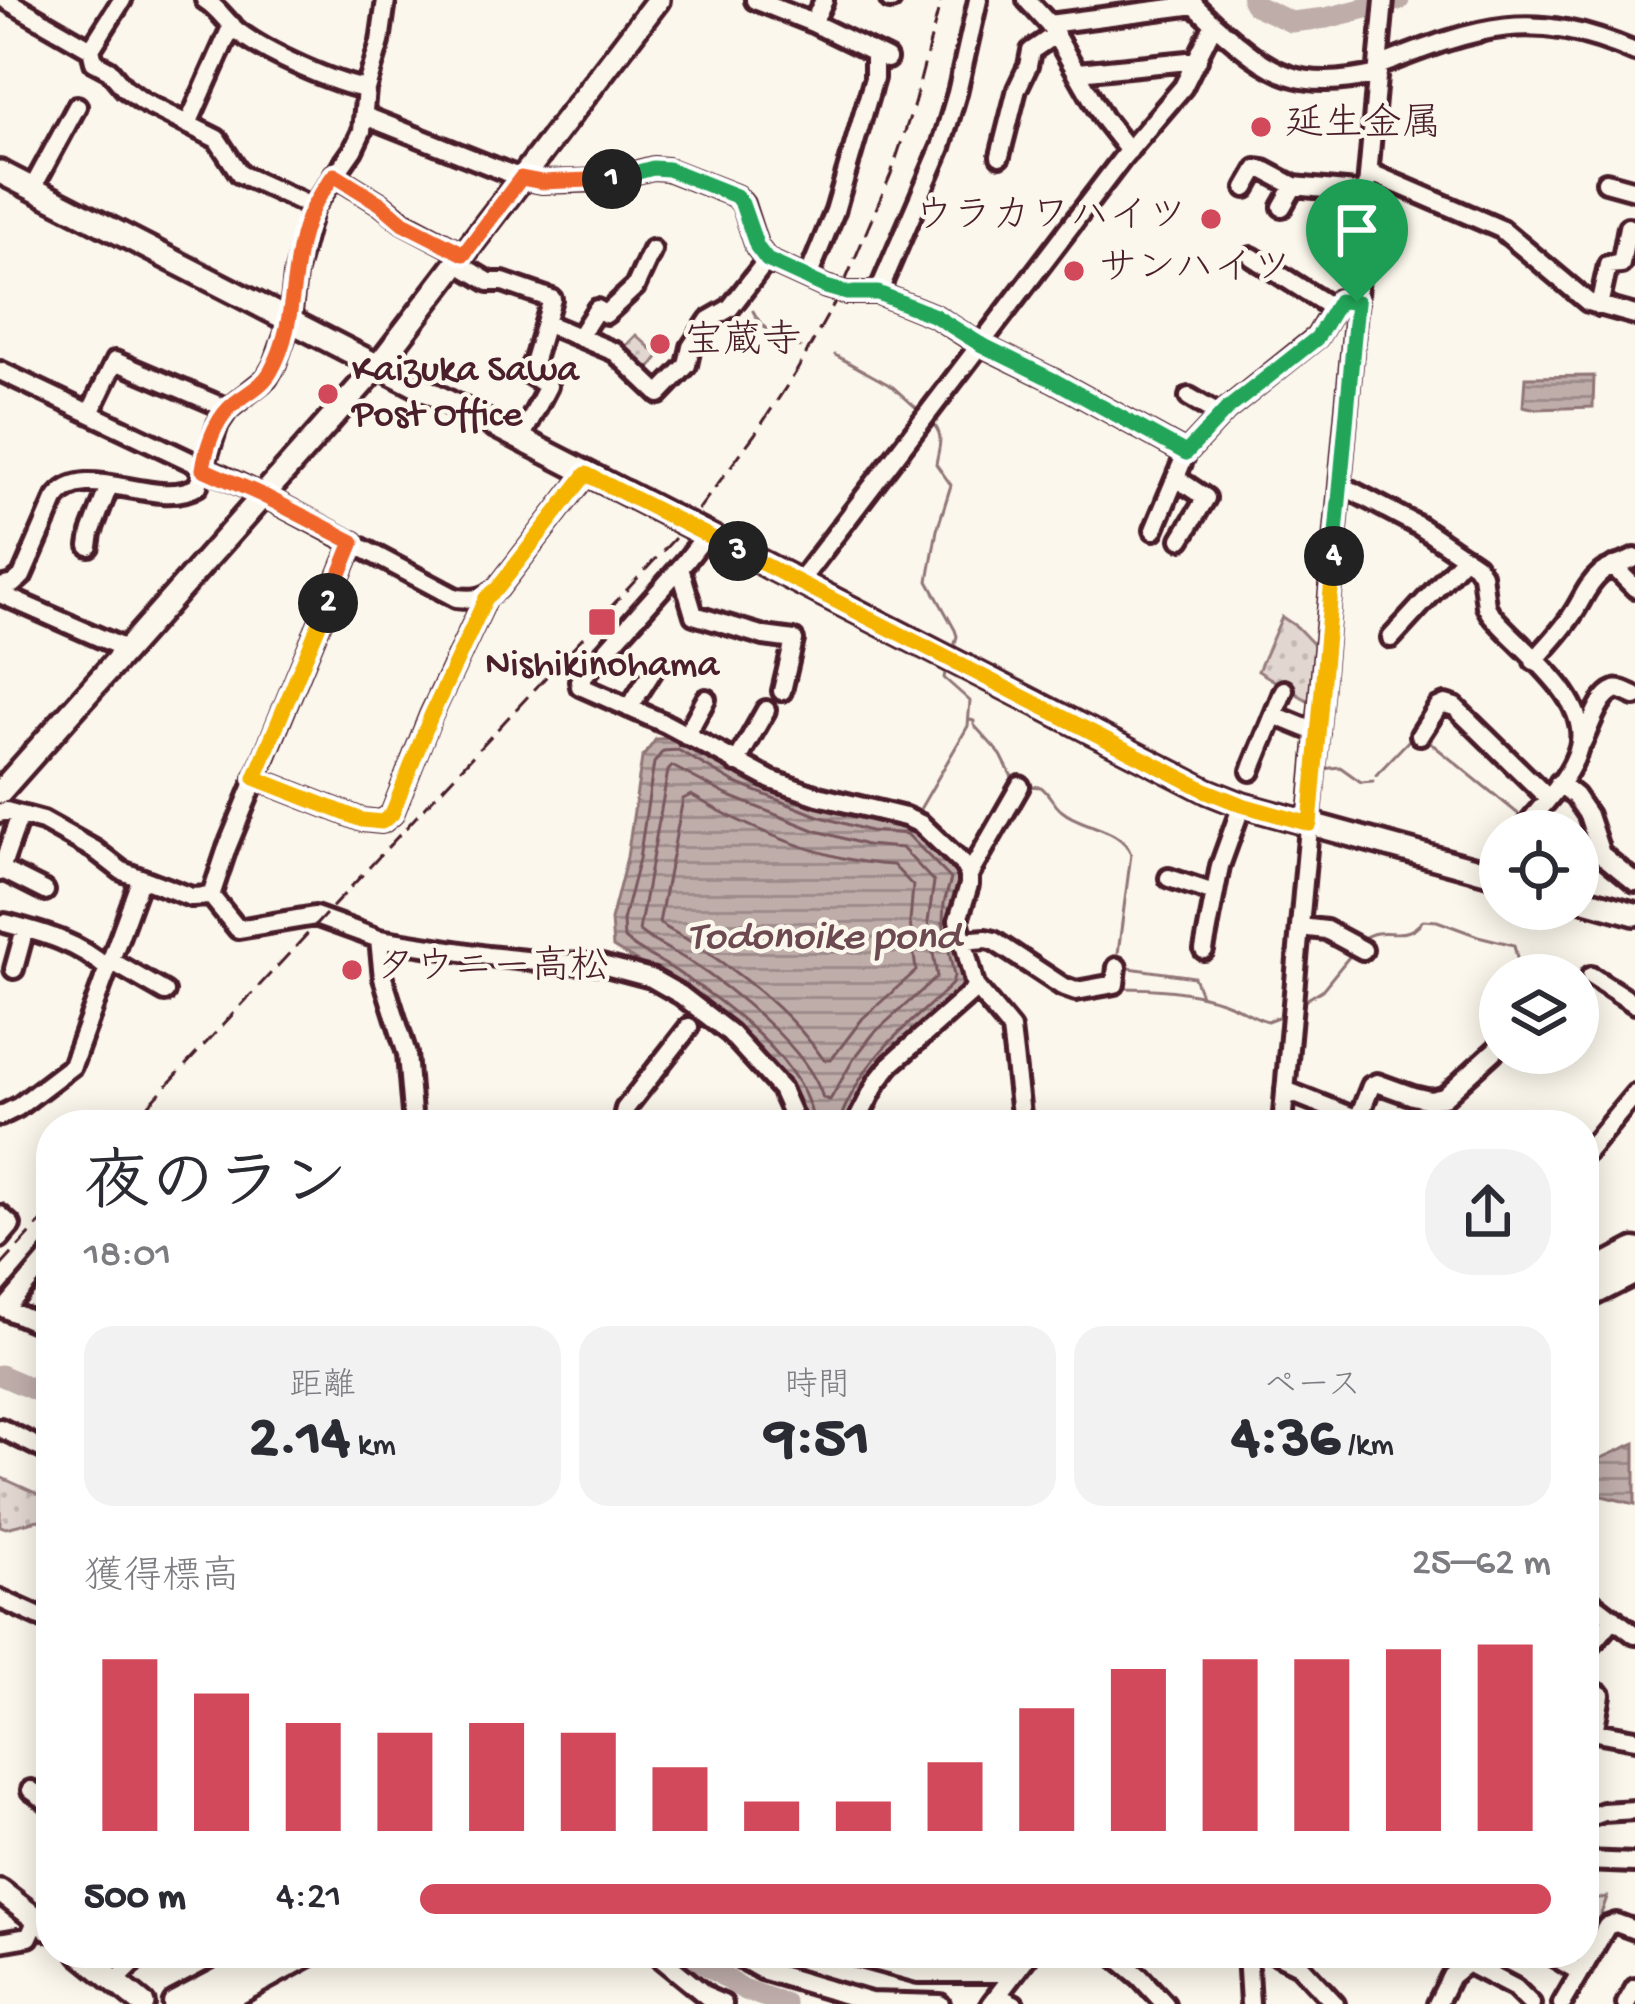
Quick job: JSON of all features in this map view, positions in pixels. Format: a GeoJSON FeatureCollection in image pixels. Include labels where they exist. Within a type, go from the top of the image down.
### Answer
{"type":"FeatureCollection","features":[{"type":"Feature","properties":{"kind":"highway"},"geometry":{"type":"LineString","coordinates":[[1599,1270],[1635,1252]]}},
{"type":"Feature","properties":{"kind":"highway"},"geometry":{"type":"LineString","coordinates":[[1599,1290],[1635,1271]]}},
{"type":"Feature","properties":{"kind":"highway"},"geometry":{"type":"LineString","coordinates":[[176,2004],[244,1968]]}},
{"type":"Feature","properties":{"kind":"highway"},"geometry":{"type":"LineString","coordinates":[[214,2004],[280,1968]]}},
{"type":"Feature","properties":{"kind":"main road"},"geometry":{"type":"LineString","coordinates":[[0,792],[378,366],[658,0]]}},
{"type":"Feature","properties":{"kind":"main road"},"geometry":{"type":"LineString","coordinates":[[0,172],[1155,765],[1242,805],[1479,866]]}},
{"type":"Feature","properties":{"kind":"main road"},"geometry":{"type":"LineString","coordinates":[[1599,904],[1628,912]]}},
{"type":"Feature","properties":{"kind":"main road"},"geometry":{"type":"LineString","coordinates":[[0,1891],[36,1918]]}},
{"type":"Feature","properties":{"kind":"main road"},"geometry":{"type":"LineString","coordinates":[[99,1968],[143,2004]]}},
{"type":"Feature","properties":{"kind":"street"},"geometry":{"type":"LineString","coordinates":[[6,0],[91,49]]}},
{"type":"Feature","properties":{"kind":"street"},"geometry":{"type":"LineString","coordinates":[[122,0],[91,49],[94,62],[109,70],[134,96],[217,139],[240,174],[313,207]]}},
{"type":"Feature","properties":{"kind":"street"},"geometry":{"type":"LineString","coordinates":[[0,591],[22,576],[62,490],[77,483],[178,494],[198,486],[218,424],[228,409],[267,378],[290,321],[295,274],[313,207],[353,151],[365,116],[386,0]]}},
{"type":"Feature","properties":{"kind":"street"},"geometry":{"type":"LineString","coordinates":[[755,0],[880,56],[836,211],[808,277]]}},
{"type":"Feature","properties":{"kind":"street"},"geometry":{"type":"LineString","coordinates":[[812,23],[824,0]]}},
{"type":"Feature","properties":{"kind":"street"},"geometry":{"type":"LineString","coordinates":[[878,293],[941,147],[978,0]]}},
{"type":"Feature","properties":{"kind":"street"},"geometry":{"type":"LineString","coordinates":[[1028,0],[1053,29],[1103,118],[1129,152]]}},
{"type":"Feature","properties":{"kind":"street"},"geometry":{"type":"LineString","coordinates":[[1283,1110],[1384,0]]}},
{"type":"Feature","properties":{"kind":"street"},"geometry":{"type":"LineString","coordinates":[[217,3],[239,32],[343,85],[367,89]]}},
{"type":"Feature","properties":{"kind":"street"},"geometry":{"type":"LineString","coordinates":[[1000,156],[1031,51],[1053,29],[1155,5],[1192,3],[1257,61],[1296,78],[1328,82],[1470,32],[1515,25],[1588,35],[1635,52]]}},
{"type":"Feature","properties":{"kind":"street"},"geometry":{"type":"LineString","coordinates":[[800,581],[1183,87],[1214,24]]}},
{"type":"Feature","properties":{"kind":"street"},"geometry":{"type":"LineString","coordinates":[[188,124],[232,25]]}},
{"type":"Feature","properties":{"kind":"street"},"geometry":{"type":"LineString","coordinates":[[1078,72],[1198,60]]}},
{"type":"Feature","properties":{"kind":"street"},"geometry":{"type":"LineString","coordinates":[[32,189],[77,106]]}},
{"type":"Feature","properties":{"kind":"street"},"geometry":{"type":"LineString","coordinates":[[365,116],[521,178],[576,182],[668,169],[736,196],[767,260],[826,287],[878,293],[935,316],[1186,453]]}},
{"type":"Feature","properties":{"kind":"street"},"geometry":{"type":"LineString","coordinates":[[1246,188],[1257,169],[1294,186],[1366,193]]}},
{"type":"Feature","properties":{"kind":"street"},"geometry":{"type":"LineString","coordinates":[[1369,172],[1501,230],[1588,302],[1635,315]]}},
{"type":"Feature","properties":{"kind":"street"},"geometry":{"type":"LineString","coordinates":[[334,175],[489,282],[503,282],[552,299],[527,374],[548,386],[520,440]]}},
{"type":"Feature","properties":{"kind":"street"},"geometry":{"type":"LineString","coordinates":[[1606,182],[1635,190]]}},
{"type":"Feature","properties":{"kind":"street"},"geometry":{"type":"LineString","coordinates":[[1282,207],[1294,186]]}},
{"type":"Feature","properties":{"kind":"street"},"geometry":{"type":"LineString","coordinates":[[1599,306],[1608,266],[1626,265],[1628,227]]}},
{"type":"Feature","properties":{"kind":"street"},"geometry":{"type":"LineString","coordinates":[[579,337],[597,309],[606,314],[635,287],[652,250]]}},
{"type":"Feature","properties":{"kind":"street"},"geometry":{"type":"LineString","coordinates":[[1259,258],[1334,308]]}},
{"type":"Feature","properties":{"kind":"street"},"geometry":{"type":"LineString","coordinates":[[545,322],[615,352],[659,394],[687,365],[691,346],[709,320],[730,308],[767,260]]}},
{"type":"Feature","properties":{"kind":"street"},"geometry":{"type":"LineString","coordinates":[[1154,530],[1186,453],[1220,416],[1317,338],[1339,301],[1357,302]]}},
{"type":"Feature","properties":{"kind":"street"},"geometry":{"type":"LineString","coordinates":[[91,413],[115,361],[228,409]]}},
{"type":"Feature","properties":{"kind":"street"},"geometry":{"type":"LineString","coordinates":[[0,371],[264,496],[426,584],[456,598],[486,598]]}},
{"type":"Feature","properties":{"kind":"street"},"geometry":{"type":"LineString","coordinates":[[1189,397],[1220,416]]}},
{"type":"Feature","properties":{"kind":"street"},"geometry":{"type":"LineString","coordinates":[[255,778],[362,820],[382,822],[392,814],[486,598],[586,474]]}},
{"type":"Feature","properties":{"kind":"street"},"geometry":{"type":"LineString","coordinates":[[1176,478],[1206,498],[1181,539]]}},
{"type":"Feature","properties":{"kind":"street"},"geometry":{"type":"LineString","coordinates":[[1341,485],[1420,526],[1476,565],[1490,613],[1570,699],[1580,733],[1579,749]]}},
{"type":"Feature","properties":{"kind":"street"},"geometry":{"type":"LineString","coordinates":[[89,546],[110,486]]}},
{"type":"Feature","properties":{"kind":"street"},"geometry":{"type":"LineString","coordinates":[[706,535],[579,681],[580,686],[796,790],[921,824],[963,864],[969,884],[958,920],[962,941],[975,986],[1011,1029],[1020,1110]]}},
{"type":"Feature","properties":{"kind":"street"},"geometry":{"type":"LineString","coordinates":[[211,896],[353,542]]}},
{"type":"Feature","properties":{"kind":"street"},"geometry":{"type":"LineString","coordinates":[[1391,638],[1465,557]]}},
{"type":"Feature","properties":{"kind":"street"},"geometry":{"type":"LineString","coordinates":[[1534,661],[1603,570],[1635,558]]}},
{"type":"Feature","properties":{"kind":"street"},"geometry":{"type":"LineString","coordinates":[[1613,566],[1635,588]]}},
{"type":"Feature","properties":{"kind":"street"},"geometry":{"type":"LineString","coordinates":[[680,568],[694,615],[794,640],[782,691]]}},
{"type":"Feature","properties":{"kind":"street"},"geometry":{"type":"LineString","coordinates":[[0,591],[128,650]]}},
{"type":"Feature","properties":{"kind":"street"},"geometry":{"type":"LineString","coordinates":[[629,708],[655,669]]}},
{"type":"Feature","properties":{"kind":"street"},"geometry":{"type":"LineString","coordinates":[[1251,771],[1284,690]]}},
{"type":"Feature","properties":{"kind":"street"},"geometry":{"type":"LineString","coordinates":[[1538,810],[1579,749],[1596,711],[1615,690],[1635,696]]}},
{"type":"Feature","properties":{"kind":"street"},"geometry":{"type":"LineString","coordinates":[[686,736],[706,699]]}},
{"type":"Feature","properties":{"kind":"street"},"geometry":{"type":"LineString","coordinates":[[1420,735],[1438,707],[1455,707],[1553,790],[1575,796],[1588,814],[1601,854],[1633,877],[1628,912]]}},
{"type":"Feature","properties":{"kind":"street"},"geometry":{"type":"LineString","coordinates":[[1575,708],[1596,711]]}},
{"type":"Feature","properties":{"kind":"street"},"geometry":{"type":"LineString","coordinates":[[736,763],[766,710]]}},
{"type":"Feature","properties":{"kind":"street"},"geometry":{"type":"LineString","coordinates":[[1274,715],[1318,733]]}},
{"type":"Feature","properties":{"kind":"street"},"geometry":{"type":"LineString","coordinates":[[969,875],[1020,786]]}},
{"type":"Feature","properties":{"kind":"street"},"geometry":{"type":"LineString","coordinates":[[1204,950],[1220,866],[1242,805]]}},
{"type":"Feature","properties":{"kind":"street"},"geometry":{"type":"LineString","coordinates":[[0,813],[43,821],[122,871],[191,897],[211,896]]}},
{"type":"Feature","properties":{"kind":"street"},"geometry":{"type":"LineString","coordinates":[[20,815],[1,870],[45,891]]}},
{"type":"Feature","properties":{"kind":"street"},"geometry":{"type":"LineString","coordinates":[[0,1116],[68,1071],[141,878]]}},
{"type":"Feature","properties":{"kind":"street"},"geometry":{"type":"LineString","coordinates":[[1169,878],[1214,893]]}},
{"type":"Feature","properties":{"kind":"street"},"geometry":{"type":"LineString","coordinates":[[211,896],[238,929],[316,916],[380,939],[510,958],[598,964],[651,978],[681,994],[745,1048],[781,1089],[790,1110]]}},
{"type":"Feature","properties":{"kind":"street"},"geometry":{"type":"LineString","coordinates":[[5,923],[58,937],[165,992]]}},
{"type":"Feature","properties":{"kind":"street"},"geometry":{"type":"LineString","coordinates":[[1300,927],[1326,930],[1364,950]]}},
{"type":"Feature","properties":{"kind":"street"},"geometry":{"type":"LineString","coordinates":[[14,969],[26,929]]}},
{"type":"Feature","properties":{"kind":"street"},"geometry":{"type":"LineString","coordinates":[[380,939],[383,978],[407,1054],[412,1110]]}},
{"type":"Feature","properties":{"kind":"street"},"geometry":{"type":"LineString","coordinates":[[962,941],[994,941],[1076,991],[1115,984],[1117,968]]}},
{"type":"Feature","properties":{"kind":"street"},"geometry":{"type":"LineString","coordinates":[[1599,981],[1635,1004]]}},
{"type":"Feature","properties":{"kind":"street"},"geometry":{"type":"LineString","coordinates":[[863,1110],[891,1064],[975,986]]}},
{"type":"Feature","properties":{"kind":"street"},"geometry":{"type":"LineString","coordinates":[[626,1110],[689,1027]]}},
{"type":"Feature","properties":{"kind":"street"},"geometry":{"type":"LineString","coordinates":[[1367,1110],[1371,1086],[1377,1083],[1430,1100],[1444,1097],[1479,1065]]}},
{"type":"Feature","properties":{"kind":"street"},"geometry":{"type":"LineString","coordinates":[[1285,1090],[1335,1110]]}},
{"type":"Feature","properties":{"kind":"street"},"geometry":{"type":"LineString","coordinates":[[1599,1137],[1635,1094]]}},
{"type":"Feature","properties":{"kind":"street"},"geometry":{"type":"LineString","coordinates":[[0,1215],[11,1226],[0,1238]]}},
{"type":"Feature","properties":{"kind":"street"},"geometry":{"type":"LineString","coordinates":[[36,1273],[5,1309],[36,1322]]}},
{"type":"Feature","properties":{"kind":"street"},"geometry":{"type":"LineString","coordinates":[[0,1428],[36,1446]]}},
{"type":"Feature","properties":{"kind":"street"},"geometry":{"type":"LineString","coordinates":[[0,1599],[36,1615]]}},
{"type":"Feature","properties":{"kind":"street"},"geometry":{"type":"LineString","coordinates":[[1599,1607],[1635,1635]]}},
{"type":"Feature","properties":{"kind":"street"},"geometry":{"type":"LineString","coordinates":[[1599,1636],[1614,1618]]}},
{"type":"Feature","properties":{"kind":"street"},"geometry":{"type":"LineString","coordinates":[[1599,1733],[1635,1739]]}},
{"type":"Feature","properties":{"kind":"street"},"geometry":{"type":"LineString","coordinates":[[31,1790],[36,1794]]}},
{"type":"Feature","properties":{"kind":"street"},"geometry":{"type":"LineString","coordinates":[[1599,1814],[1635,1810]]}},
{"type":"Feature","properties":{"kind":"street"},"geometry":{"type":"LineString","coordinates":[[1599,1862],[1635,1863]]}},
{"type":"Feature","properties":{"kind":"street"},"geometry":{"type":"LineString","coordinates":[[1599,1938],[1606,1926],[1616,1923],[1635,1930]]}},
{"type":"Feature","properties":{"kind":"street"},"geometry":{"type":"LineString","coordinates":[[0,1942],[29,1937],[36,1931]]}},
{"type":"Feature","properties":{"kind":"street"},"geometry":{"type":"LineString","coordinates":[[115,1981],[128,1968]]}},
{"type":"Feature","properties":{"kind":"street"},"geometry":{"type":"LineString","coordinates":[[672,1968],[723,2004]]}},
{"type":"Feature","properties":{"kind":"street"},"geometry":{"type":"LineString","coordinates":[[758,1968],[870,2002],[940,2004]]}},
{"type":"Feature","properties":{"kind":"street"},"geometry":{"type":"LineString","coordinates":[[902,1968],[1014,1973]]}},
{"type":"Feature","properties":{"kind":"street"},"geometry":{"type":"LineString","coordinates":[[916,1972],[917,1968]]}},
{"type":"Feature","properties":{"kind":"street"},"geometry":{"type":"LineString","coordinates":[[974,1973],[976,1968]]}},
{"type":"Feature","properties":{"kind":"street"},"geometry":{"type":"LineString","coordinates":[[1001,2001],[1018,1968]]}},
{"type":"Feature","properties":{"kind":"street"},"geometry":{"type":"LineString","coordinates":[[1129,1968],[1166,2004]]}},
{"type":"Feature","properties":{"kind":"street"},"geometry":{"type":"LineString","coordinates":[[1248,1968],[1250,2004]]}},
{"type":"Feature","properties":{"kind":"street"},"geometry":{"type":"LineString","coordinates":[[1302,1968],[1335,2004]]}},
{"type":"Feature","properties":{"kind":"street"},"geometry":{"type":"LineString","coordinates":[[1437,2004],[1457,1968]]}},
{"type":"Feature","properties":{"kind":"street"},"geometry":{"type":"LineString","coordinates":[[1477,1968],[1514,1988],[1531,2004]]}},
{"type":"Feature","properties":{"kind":"street"},"geometry":{"type":"LineString","coordinates":[[1573,1968],[1580,1972]]}},
{"type":"Feature","properties":{"kind":"street"},"geometry":{"type":"LineString","coordinates":[[1562,2004],[1582,1968]]}},
{"type":"Feature","properties":{"kind":"street"},"geometry":{"type":"LineString","coordinates":[[1626,2004],[1635,1988]]}},
{"type":"Feature","properties":{"kind":"shaded area"},"geometry":{"type":"Polygon","coordinates":[[[636,335],[659,356],[645,374],[621,351],[636,335]]]}},
{"type":"Feature","properties":{"kind":"shaded area"},"geometry":{"type":"Polygon","coordinates":[[[1282,617],[1317,648],[1314,704],[1258,671],[1282,617]]]}},
{"type":"Feature","properties":{"kind":"shaded area"},"geometry":{"type":"Polygon","coordinates":[[[0,1477],[36,1493],[36,1520],[0,1526],[0,1477]]]}},
{"type":"Feature","properties":{"kind":"shaded area"},"geometry":{"type":"Polygon","coordinates":[[[1607,1897],[1599,1928],[1599,1898],[1607,1897]]]}},
{"type":"Feature","properties":{"kind":"water"},"geometry":{"type":"Polygon","coordinates":[[[1594,376],[1593,407],[1523,406],[1525,377],[1594,376]]]}},
{"type":"Feature","properties":{"kind":"water","name":"Todonoike pond"},"geometry":{"type":"Polygon","coordinates":[[[680,738],[822,804],[919,827],[966,880],[967,977],[962,992],[862,1110],[798,1110],[795,1096],[777,1070],[746,1040],[673,983],[613,947],[611,920],[627,857],[642,758],[656,739],[680,738]]]}},
{"type":"Feature","properties":{"kind":"water"},"geometry":{"type":"Polygon","coordinates":[[[1635,1443],[1635,1504],[1599,1495],[1599,1459],[1635,1443]]]}},
{"type":"Feature","properties":{"kind":"waterway"},"geometry":{"type":"LineString","coordinates":[[1252,0],[1291,22],[1399,0]]}},
{"type":"Feature","properties":{"kind":"waterway"},"geometry":{"type":"LineString","coordinates":[[753,311],[767,330],[800,347]]}},
{"type":"Feature","properties":{"kind":"waterway"},"geometry":{"type":"LineString","coordinates":[[835,355],[893,387],[922,413]]}},
{"type":"Feature","properties":{"kind":"waterway"},"geometry":{"type":"LineString","coordinates":[[929,420],[939,435],[936,464],[951,485],[928,581],[955,630],[953,651]]}},
{"type":"Feature","properties":{"kind":"waterway"},"geometry":{"type":"LineString","coordinates":[[916,816],[968,726],[970,701],[944,678],[946,667]]}},
{"type":"Feature","properties":{"kind":"waterway"},"geometry":{"type":"LineString","coordinates":[[970,720],[1001,755],[1014,781]]}},
{"type":"Feature","properties":{"kind":"waterway"},"geometry":{"type":"LineString","coordinates":[[1376,775],[1412,737]]}},
{"type":"Feature","properties":{"kind":"waterway"},"geometry":{"type":"LineString","coordinates":[[1427,740],[1513,810]]}},
{"type":"Feature","properties":{"kind":"waterway"},"geometry":{"type":"LineString","coordinates":[[1322,769],[1340,767],[1361,782],[1373,781]]}},
{"type":"Feature","properties":{"kind":"waterway"},"geometry":{"type":"LineString","coordinates":[[1029,786],[1041,787],[1070,817],[1119,838],[1131,854],[1117,961]]}},
{"type":"Feature","properties":{"kind":"waterway"},"geometry":{"type":"LineString","coordinates":[[1362,939],[1409,931],[1423,920],[1437,921],[1514,945],[1516,954]]}},
{"type":"Feature","properties":{"kind":"waterway"},"geometry":{"type":"LineString","coordinates":[[1301,1003],[1322,990],[1353,952]]}},
{"type":"Feature","properties":{"kind":"waterway"},"geometry":{"type":"LineString","coordinates":[[1122,967],[1194,977],[1201,995]]}},
{"type":"Feature","properties":{"kind":"waterway"},"geometry":{"type":"LineString","coordinates":[[1120,988],[1198,995],[1267,1021],[1283,1015]]}},
{"type":"Feature","properties":{"kind":"waterway"},"geometry":{"type":"LineString","coordinates":[[0,1375],[36,1391]]}},
{"type":"Feature","properties":{"kind":"waterway"},"geometry":{"type":"LineString","coordinates":[[711,1968],[743,1989],[785,2004]]}},
{"type":"Feature","properties":{"kind":"railway"},"geometry":{"type":"LineString","coordinates":[[144,1110],[687,525],[755,434],[841,291],[891,174],[941,0]]}},
{"type":"Feature","properties":{"kind":"railway"},"geometry":{"type":"LineString","coordinates":[[0,1267],[36,1227]]}},
{"type":"Feature","properties":{"kind":"place","name":"延生金属"},"geometry":{"type":"Point","coordinates":[1261,127]}},
{"type":"Feature","properties":{"kind":"place","name":"ウラカワハイツ"},"geometry":{"type":"Point","coordinates":[1211,219]}},
{"type":"Feature","properties":{"kind":"place","name":"サンハイツ"},"geometry":{"type":"Point","coordinates":[1074,271]}},
{"type":"Feature","properties":{"kind":"place","name":"宝蔵寺"},"geometry":{"type":"Point","coordinates":[660,344]}},
{"type":"Feature","properties":{"kind":"place","name":"Kaizuka Sawa Post Office"},"geometry":{"type":"Point","coordinates":[328,394]}},
{"type":"Feature","properties":{"kind":"place","name":"Nishikinohama"},"geometry":{"type":"Point","coordinates":[602,622]}},
{"type":"Feature","properties":{"kind":"place","name":"タウニー高松"},"geometry":{"type":"Point","coordinates":[352,970]}},
{"type":"Feature","properties":{"kind":"route"},"geometry":{"type":"LineString","coordinates":[[668,169],[736,196],[767,260],[826,287],[878,293],[935,316],[1186,453],[1226,410],[1317,338],[1339,301],[1357,302],[1310,824],[1207,791],[586,474],[486,598],[392,814],[382,822],[362,820],[255,778],[353,542],[203,469],[228,409],[267,378],[274,364],[290,321],[305,228],[334,175],[403,223],[464,254],[521,178],[576,182],[668,169]]}}]}
